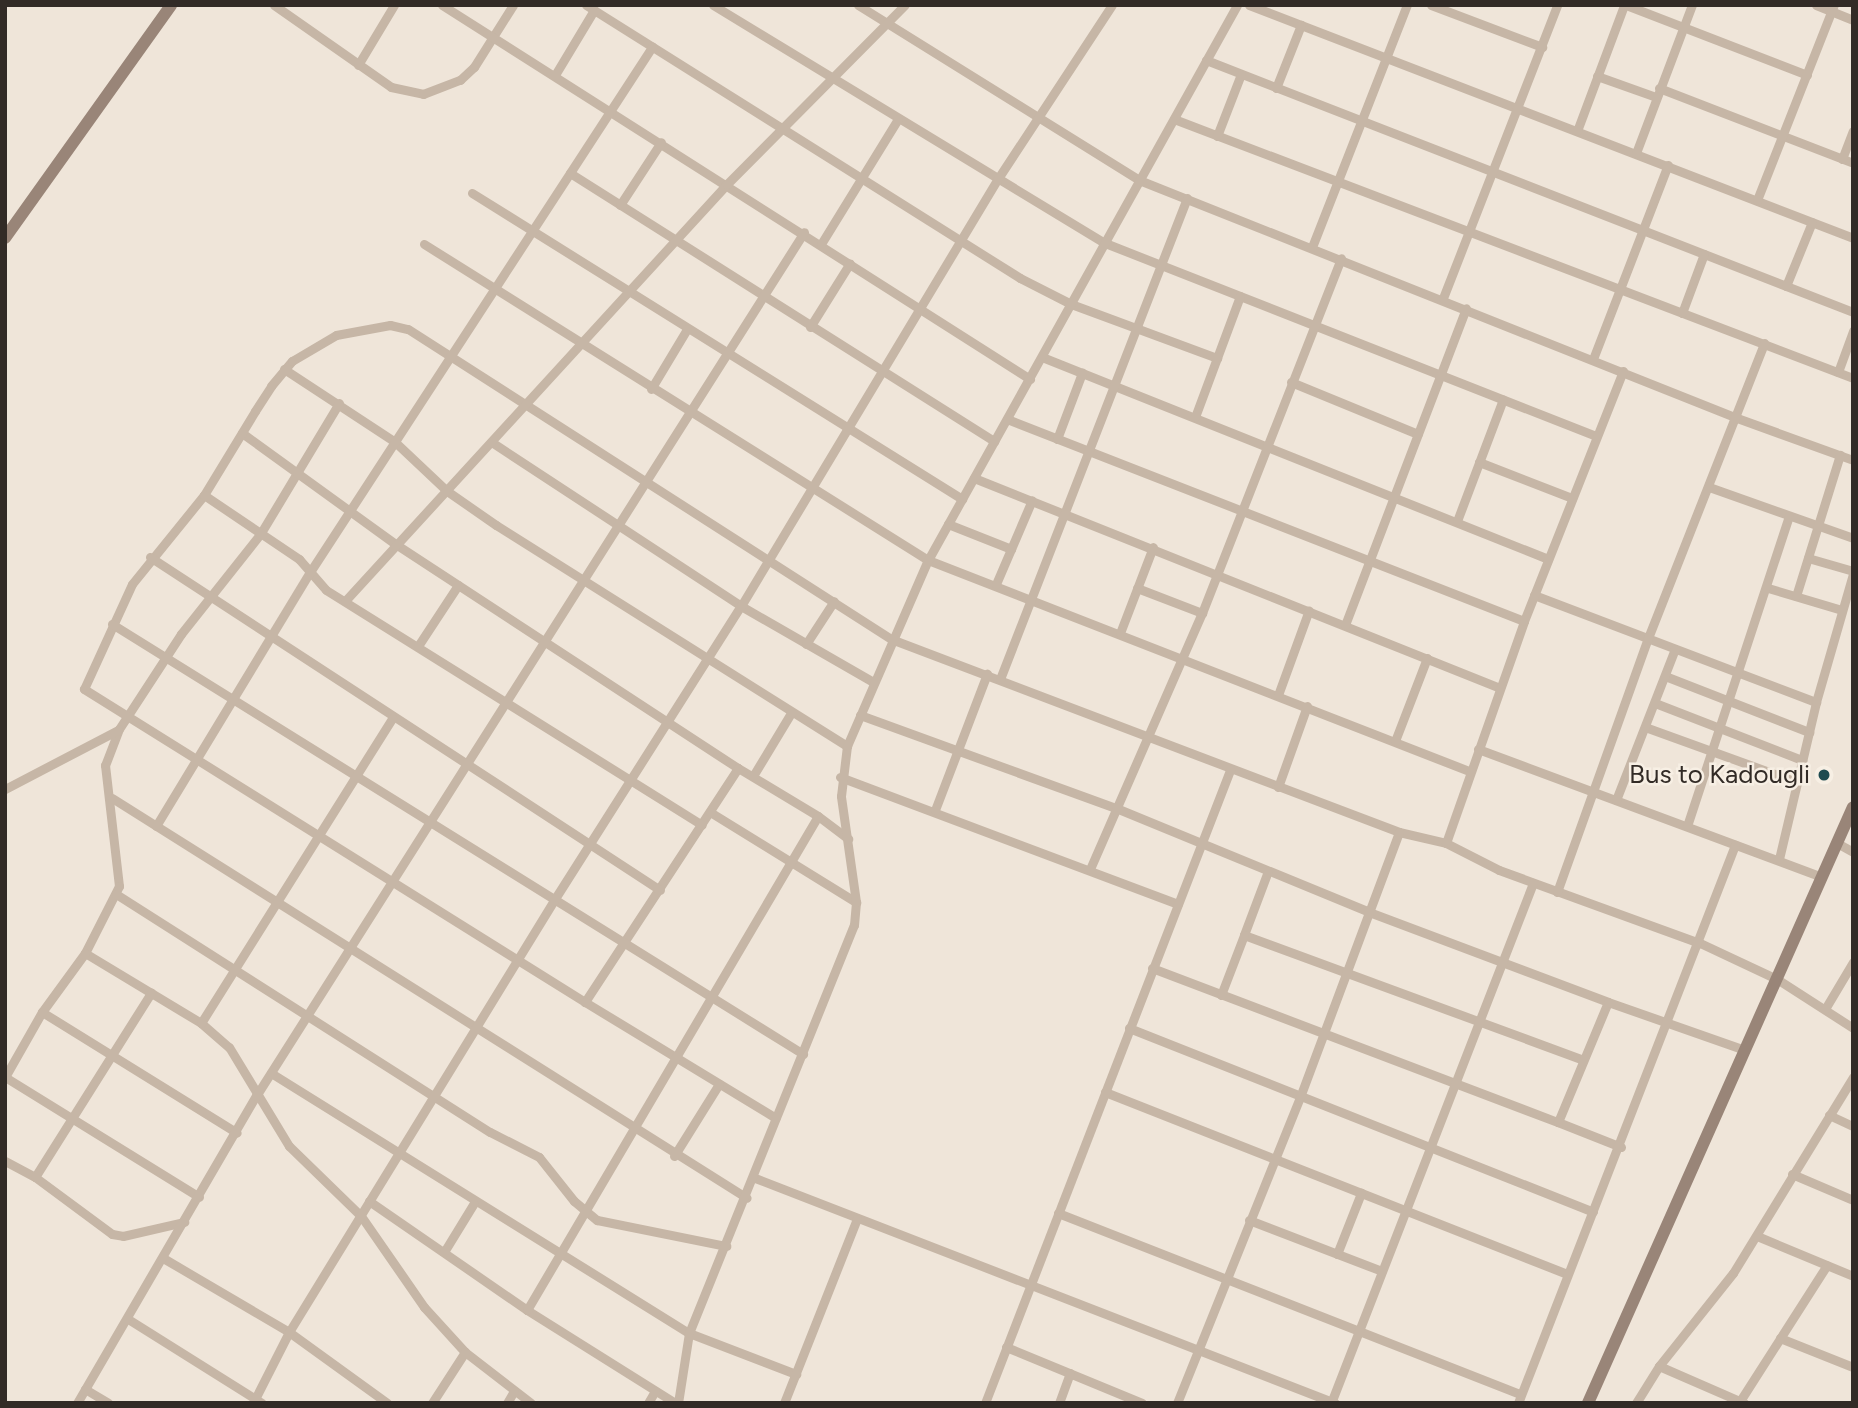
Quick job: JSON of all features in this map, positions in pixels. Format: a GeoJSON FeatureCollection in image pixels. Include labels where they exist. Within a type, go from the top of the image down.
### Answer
{"type":"FeatureCollection","features":[{"type":"Feature","properties":{"kind":"main road"},"geometry":{"type":"LineString","coordinates":[[5,238],[171,5]]}},
{"type":"Feature","properties":{"kind":"main road"},"geometry":{"type":"LineString","coordinates":[[1588,1403],[1853,807]]}},
{"type":"Feature","properties":{"kind":"street"},"geometry":{"type":"LineString","coordinates":[[274,5],[391,87],[423,94],[460,80],[493,39],[513,5]]}},
{"type":"Feature","properties":{"kind":"street"},"geometry":{"type":"LineString","coordinates":[[358,65],[394,5]]}},
{"type":"Feature","properties":{"kind":"street"},"geometry":{"type":"LineString","coordinates":[[442,5],[804,232],[1030,379]]}},
{"type":"Feature","properties":{"kind":"street"},"geometry":{"type":"LineString","coordinates":[[713,5],[997,180],[1105,243],[1596,436]]}},
{"type":"Feature","properties":{"kind":"street"},"geometry":{"type":"LineString","coordinates":[[858,5],[1139,180],[1443,298],[1737,418],[1853,460]]}},
{"type":"Feature","properties":{"kind":"street"},"geometry":{"type":"LineString","coordinates":[[345,601],[493,443],[727,184],[905,5]]}},
{"type":"Feature","properties":{"kind":"street"},"geometry":{"type":"LineString","coordinates":[[128,1319],[257,1401],[289,1332],[369,1200],[477,1030],[556,897],[708,660],[997,180],[1112,5]]}},
{"type":"Feature","properties":{"kind":"street"},"geometry":{"type":"LineString","coordinates":[[369,1200],[527,1310],[677,1403],[689,1333],[747,1198],[776,1118],[846,949],[856,902],[840,777],[847,746],[891,639],[928,560],[1237,5]]}},
{"type":"Feature","properties":{"kind":"street"},"geometry":{"type":"LineString","coordinates":[[1249,5],[1853,237]]}},
{"type":"Feature","properties":{"kind":"street"},"geometry":{"type":"LineString","coordinates":[[1312,247],[1407,5]]}},
{"type":"Feature","properties":{"kind":"street"},"geometry":{"type":"LineString","coordinates":[[1431,5],[1542,47]]}},
{"type":"Feature","properties":{"kind":"street"},"geometry":{"type":"LineString","coordinates":[[1443,298],[1557,5]]}},
{"type":"Feature","properties":{"kind":"street"},"geometry":{"type":"LineString","coordinates":[[1577,131],[1625,5],[1807,75]]}},
{"type":"Feature","properties":{"kind":"street"},"geometry":{"type":"LineString","coordinates":[[1636,153],[1692,5]]}},
{"type":"Feature","properties":{"kind":"street"},"geometry":{"type":"LineString","coordinates":[[1816,5],[1833,8],[1853,19]]}},
{"type":"Feature","properties":{"kind":"street"},"geometry":{"type":"LineString","coordinates":[[555,75],[590,8],[959,243],[1071,304],[1217,358]]}},
{"type":"Feature","properties":{"kind":"street"},"geometry":{"type":"LineString","coordinates":[[1757,200],[1833,8]]}},
{"type":"Feature","properties":{"kind":"street"},"geometry":{"type":"LineString","coordinates":[[1276,88],[1301,25]]}},
{"type":"Feature","properties":{"kind":"street"},"geometry":{"type":"LineString","coordinates":[[156,826],[310,572],[652,47]]}},
{"type":"Feature","properties":{"kind":"street"},"geometry":{"type":"LineString","coordinates":[[1206,60],[1853,312]]}},
{"type":"Feature","properties":{"kind":"street"},"geometry":{"type":"LineString","coordinates":[[1217,136],[1241,74]]}},
{"type":"Feature","properties":{"kind":"street"},"geometry":{"type":"LineString","coordinates":[[1597,76],[1657,92],[1853,163]]}},
{"type":"Feature","properties":{"kind":"street"},"geometry":{"type":"LineString","coordinates":[[821,244],[898,119]]}},
{"type":"Feature","properties":{"kind":"street"},"geometry":{"type":"LineString","coordinates":[[1174,119],[1338,184],[1853,378]]}},
{"type":"Feature","properties":{"kind":"street"},"geometry":{"type":"LineString","coordinates":[[1842,159],[1853,131]]}},
{"type":"Feature","properties":{"kind":"street"},"geometry":{"type":"LineString","coordinates":[[620,205],[661,142]]}},
{"type":"Feature","properties":{"kind":"street"},"geometry":{"type":"LineString","coordinates":[[1593,359],[1668,165]]}},
{"type":"Feature","properties":{"kind":"street"},"geometry":{"type":"LineString","coordinates":[[569,173],[994,441]]}},
{"type":"Feature","properties":{"kind":"street"},"geometry":{"type":"LineString","coordinates":[[472,192],[962,499]]}},
{"type":"Feature","properties":{"kind":"street"},"geometry":{"type":"LineString","coordinates":[[1000,679],[1187,198]]}},
{"type":"Feature","properties":{"kind":"street"},"geometry":{"type":"LineString","coordinates":[[1786,286],[1812,222]]}},
{"type":"Feature","properties":{"kind":"street"},"geometry":{"type":"LineString","coordinates":[[77,1403],[237,1133],[256,1096],[580,581],[647,481],[804,232]]}},
{"type":"Feature","properties":{"kind":"street"},"geometry":{"type":"LineString","coordinates":[[424,244],[689,413],[811,485],[928,560],[996,584],[1469,771]]}},
{"type":"Feature","properties":{"kind":"street"},"geometry":{"type":"LineString","coordinates":[[1682,313],[1704,254]]}},
{"type":"Feature","properties":{"kind":"street"},"geometry":{"type":"LineString","coordinates":[[1090,869],[1144,736],[1157,720],[1202,613],[1265,446],[1341,258]]}},
{"type":"Feature","properties":{"kind":"street"},"geometry":{"type":"LineString","coordinates":[[810,327],[850,263]]}},
{"type":"Feature","properties":{"kind":"street"},"geometry":{"type":"LineString","coordinates":[[1195,417],[1240,296]]}},
{"type":"Feature","properties":{"kind":"street"},"geometry":{"type":"LineString","coordinates":[[1345,625],[1466,309]]}},
{"type":"Feature","properties":{"kind":"street"},"geometry":{"type":"LineString","coordinates":[[776,1118],[517,961],[84,689],[112,624],[150,557],[204,495],[284,369],[336,335],[390,325],[408,329],[528,402],[891,639],[1278,788],[1399,832],[1446,843],[1533,883],[1700,943],[1777,979],[1853,1028]]}},
{"type":"Feature","properties":{"kind":"street"},"geometry":{"type":"LineString","coordinates":[[651,389],[687,329]]}},
{"type":"Feature","properties":{"kind":"street"},"geometry":{"type":"LineString","coordinates":[[1838,372],[1853,331]]}},
{"type":"Feature","properties":{"kind":"street"},"geometry":{"type":"LineString","coordinates":[[1557,892],[1648,638],[1737,418],[1764,343]]}},
{"type":"Feature","properties":{"kind":"street"},"geometry":{"type":"LineString","coordinates":[[1042,357],[1396,495],[1548,559]]}},
{"type":"Feature","properties":{"kind":"street"},"geometry":{"type":"LineString","coordinates":[[284,369],[339,402],[395,442],[447,491],[580,581],[847,746]]}},
{"type":"Feature","properties":{"kind":"street"},"geometry":{"type":"LineString","coordinates":[[1446,843],[1469,771],[1524,621],[1623,371]]}},
{"type":"Feature","properties":{"kind":"street"},"geometry":{"type":"LineString","coordinates":[[1056,439],[1082,373]]}},
{"type":"Feature","properties":{"kind":"street"},"geometry":{"type":"LineString","coordinates":[[1291,382],[1418,434]]}},
{"type":"Feature","properties":{"kind":"street"},"geometry":{"type":"LineString","coordinates":[[1457,521],[1503,399]]}},
{"type":"Feature","properties":{"kind":"street"},"geometry":{"type":"LineString","coordinates":[[198,1197],[5,1077],[41,1012],[85,953],[116,894],[120,880],[105,765],[119,729],[165,657],[261,533],[339,402]]}},
{"type":"Feature","properties":{"kind":"street"},"geometry":{"type":"LineString","coordinates":[[1007,419],[1524,621]]}},
{"type":"Feature","properties":{"kind":"street"},"geometry":{"type":"LineString","coordinates":[[242,433],[397,545],[738,768],[818,816],[848,839]]}},
{"type":"Feature","properties":{"kind":"street"},"geometry":{"type":"LineString","coordinates":[[493,443],[741,606],[873,682]]}},
{"type":"Feature","properties":{"kind":"street"},"geometry":{"type":"LineString","coordinates":[[1796,596],[1840,455]]}},
{"type":"Feature","properties":{"kind":"street"},"geometry":{"type":"LineString","coordinates":[[1479,462],[1572,498]]}},
{"type":"Feature","properties":{"kind":"street"},"geometry":{"type":"LineString","coordinates":[[974,478],[1217,572],[1500,688]]}},
{"type":"Feature","properties":{"kind":"street"},"geometry":{"type":"LineString","coordinates":[[1709,487],[1853,538]]}},
{"type":"Feature","properties":{"kind":"street"},"geometry":{"type":"LineString","coordinates":[[204,495],[299,559],[322,587],[702,825]]}},
{"type":"Feature","properties":{"kind":"street"},"geometry":{"type":"LineString","coordinates":[[996,584],[1032,500]]}},
{"type":"Feature","properties":{"kind":"street"},"geometry":{"type":"LineString","coordinates":[[1687,826],[1741,674],[1790,516]]}},
{"type":"Feature","properties":{"kind":"street"},"geometry":{"type":"LineString","coordinates":[[948,524],[1011,549]]}},
{"type":"Feature","properties":{"kind":"street"},"geometry":{"type":"LineString","coordinates":[[1119,633],[1153,547]]}},
{"type":"Feature","properties":{"kind":"street"},"geometry":{"type":"LineString","coordinates":[[150,557],[392,718],[660,890]]}},
{"type":"Feature","properties":{"kind":"street"},"geometry":{"type":"LineString","coordinates":[[1779,859],[1816,702],[1853,573],[1808,558]]}},
{"type":"Feature","properties":{"kind":"street"},"geometry":{"type":"LineString","coordinates":[[418,646],[458,585]]}},
{"type":"Feature","properties":{"kind":"street"},"geometry":{"type":"LineString","coordinates":[[1137,588],[1202,613]]}},
{"type":"Feature","properties":{"kind":"street"},"geometry":{"type":"LineString","coordinates":[[1768,588],[1842,610]]}},
{"type":"Feature","properties":{"kind":"street"},"geometry":{"type":"LineString","coordinates":[[1534,595],[1816,702]]}},
{"type":"Feature","properties":{"kind":"street"},"geometry":{"type":"LineString","coordinates":[[806,644],[834,601]]}},
{"type":"Feature","properties":{"kind":"street"},"geometry":{"type":"LineString","coordinates":[[1278,695],[1309,611]]}},
{"type":"Feature","properties":{"kind":"street"},"geometry":{"type":"LineString","coordinates":[[112,624],[556,897],[803,1055]]}},
{"type":"Feature","properties":{"kind":"street"},"geometry":{"type":"LineString","coordinates":[[1616,800],[1675,649]]}},
{"type":"Feature","properties":{"kind":"street"},"geometry":{"type":"LineString","coordinates":[[1395,741],[1427,658]]}},
{"type":"Feature","properties":{"kind":"street"},"geometry":{"type":"LineString","coordinates":[[935,810],[986,674]]}},
{"type":"Feature","properties":{"kind":"street"},"geometry":{"type":"LineString","coordinates":[[1665,676],[1809,732]]}},
{"type":"Feature","properties":{"kind":"street"},"geometry":{"type":"LineString","coordinates":[[1655,703],[1802,760]]}},
{"type":"Feature","properties":{"kind":"street"},"geometry":{"type":"LineString","coordinates":[[1278,788],[1307,706]]}},
{"type":"Feature","properties":{"kind":"street"},"geometry":{"type":"LineString","coordinates":[[752,776],[791,713]]}},
{"type":"Feature","properties":{"kind":"street"},"geometry":{"type":"LineString","coordinates":[[860,715],[957,748],[1116,808],[1369,912],[1503,963],[1745,1049]]}},
{"type":"Feature","properties":{"kind":"street"},"geometry":{"type":"LineString","coordinates":[[201,1023],[392,718]]}},
{"type":"Feature","properties":{"kind":"street"},"geometry":{"type":"LineString","coordinates":[[1645,727],[1797,782]]}},
{"type":"Feature","properties":{"kind":"street"},"geometry":{"type":"LineString","coordinates":[[5,789],[119,729]]}},
{"type":"Feature","properties":{"kind":"street"},"geometry":{"type":"LineString","coordinates":[[1478,749],[1822,877]]}},
{"type":"Feature","properties":{"kind":"street"},"geometry":{"type":"LineString","coordinates":[[585,1002],[738,768]]}},
{"type":"Feature","properties":{"kind":"street"},"geometry":{"type":"LineString","coordinates":[[985,1403],[1230,770]]}},
{"type":"Feature","properties":{"kind":"street"},"geometry":{"type":"LineString","coordinates":[[840,777],[935,810],[1178,904]]}},
{"type":"Feature","properties":{"kind":"street"},"geometry":{"type":"LineString","coordinates":[[111,798],[674,1156],[747,1198]]}},
{"type":"Feature","properties":{"kind":"street"},"geometry":{"type":"LineString","coordinates":[[710,812],[856,902]]}},
{"type":"Feature","properties":{"kind":"street"},"geometry":{"type":"LineString","coordinates":[[527,1310],[818,816]]}},
{"type":"Feature","properties":{"kind":"street"},"geometry":{"type":"LineString","coordinates":[[1177,1403],[1300,1097],[1399,832]]}},
{"type":"Feature","properties":{"kind":"street"},"geometry":{"type":"LineString","coordinates":[[1837,843],[1853,852]]}},
{"type":"Feature","properties":{"kind":"street"},"geometry":{"type":"LineString","coordinates":[[1058,1213],[1519,1398],[1566,1274],[1621,1147],[1735,845]]}},
{"type":"Feature","properties":{"kind":"street"},"geometry":{"type":"LineString","coordinates":[[1221,995],[1268,871]]}},
{"type":"Feature","properties":{"kind":"street"},"geometry":{"type":"LineString","coordinates":[[755,1178],[1030,1287],[1333,1402],[1357,1334],[1482,1022],[1533,883]]}},
{"type":"Feature","properties":{"kind":"street"},"geometry":{"type":"LineString","coordinates":[[116,894],[435,1097],[548,1164],[585,1212],[608,1223],[726,1246]]}},
{"type":"Feature","properties":{"kind":"street"},"geometry":{"type":"LineString","coordinates":[[1244,935],[1583,1060]]}},
{"type":"Feature","properties":{"kind":"street"},"geometry":{"type":"LineString","coordinates":[[85,953],[201,1023],[229,1047],[256,1096],[302,1162],[361,1216],[407,1286],[465,1352],[531,1403]]}},
{"type":"Feature","properties":{"kind":"street"},"geometry":{"type":"LineString","coordinates":[[1825,1009],[1853,962]]}},
{"type":"Feature","properties":{"kind":"street"},"geometry":{"type":"LineString","coordinates":[[1152,968],[1621,1147]]}},
{"type":"Feature","properties":{"kind":"street"},"geometry":{"type":"LineString","coordinates":[[35,1177],[151,993]]}},
{"type":"Feature","properties":{"kind":"street"},"geometry":{"type":"LineString","coordinates":[[1558,1122],[1608,1002]]}},
{"type":"Feature","properties":{"kind":"street"},"geometry":{"type":"LineString","coordinates":[[41,1012],[237,1133]]}},
{"type":"Feature","properties":{"kind":"street"},"geometry":{"type":"LineString","coordinates":[[1129,1028],[1593,1212]]}},
{"type":"Feature","properties":{"kind":"street"},"geometry":{"type":"LineString","coordinates":[[271,1073],[474,1203],[689,1333],[796,1374]]}},
{"type":"Feature","properties":{"kind":"street"},"geometry":{"type":"LineString","coordinates":[[1636,1403],[1659,1366],[1757,1236],[1853,1077]]}},
{"type":"Feature","properties":{"kind":"street"},"geometry":{"type":"LineString","coordinates":[[674,1156],[719,1084]]}},
{"type":"Feature","properties":{"kind":"street"},"geometry":{"type":"LineString","coordinates":[[1105,1091],[1566,1274]]}},
{"type":"Feature","properties":{"kind":"street"},"geometry":{"type":"LineString","coordinates":[[1829,1115],[1853,1126]]}},
{"type":"Feature","properties":{"kind":"street"},"geometry":{"type":"LineString","coordinates":[[5,1161],[35,1177],[112,1234],[123,1236],[184,1222]]}},
{"type":"Feature","properties":{"kind":"street"},"geometry":{"type":"LineString","coordinates":[[1792,1174],[1853,1200]]}},
{"type":"Feature","properties":{"kind":"street"},"geometry":{"type":"LineString","coordinates":[[1337,1254],[1361,1193]]}},
{"type":"Feature","properties":{"kind":"street"},"geometry":{"type":"LineString","coordinates":[[444,1252],[474,1203]]}},
{"type":"Feature","properties":{"kind":"street"},"geometry":{"type":"LineString","coordinates":[[785,1403],[857,1219]]}},
{"type":"Feature","properties":{"kind":"street"},"geometry":{"type":"LineString","coordinates":[[1249,1220],[1382,1271]]}},
{"type":"Feature","properties":{"kind":"street"},"geometry":{"type":"LineString","coordinates":[[1757,1236],[1853,1276]]}},
{"type":"Feature","properties":{"kind":"street"},"geometry":{"type":"LineString","coordinates":[[163,1258],[289,1332],[387,1403]]}},
{"type":"Feature","properties":{"kind":"street"},"geometry":{"type":"LineString","coordinates":[[1659,1366],[1742,1402],[1827,1265]]}},
{"type":"Feature","properties":{"kind":"street"},"geometry":{"type":"LineString","coordinates":[[1780,1338],[1853,1367]]}},
{"type":"Feature","properties":{"kind":"street"},"geometry":{"type":"LineString","coordinates":[[1006,1347],[1142,1403]]}},
{"type":"Feature","properties":{"kind":"street"},"geometry":{"type":"LineString","coordinates":[[432,1403],[465,1352]]}},
{"type":"Feature","properties":{"kind":"street"},"geometry":{"type":"LineString","coordinates":[[1059,1403],[1070,1373]]}},
{"type":"Feature","properties":{"kind":"street"},"geometry":{"type":"LineString","coordinates":[[85,1389],[108,1403]]}},
{"type":"Feature","properties":{"kind":"street"},"geometry":{"type":"LineString","coordinates":[[507,1403],[514,1391]]}},
{"type":"Feature","properties":{"kind":"street"},"geometry":{"type":"LineString","coordinates":[[648,1403],[655,1391]]}},
{"type":"Feature","properties":{"kind":"place","name":"Bus to Kadougli"},"geometry":{"type":"Point","coordinates":[1824,775]}}]}
